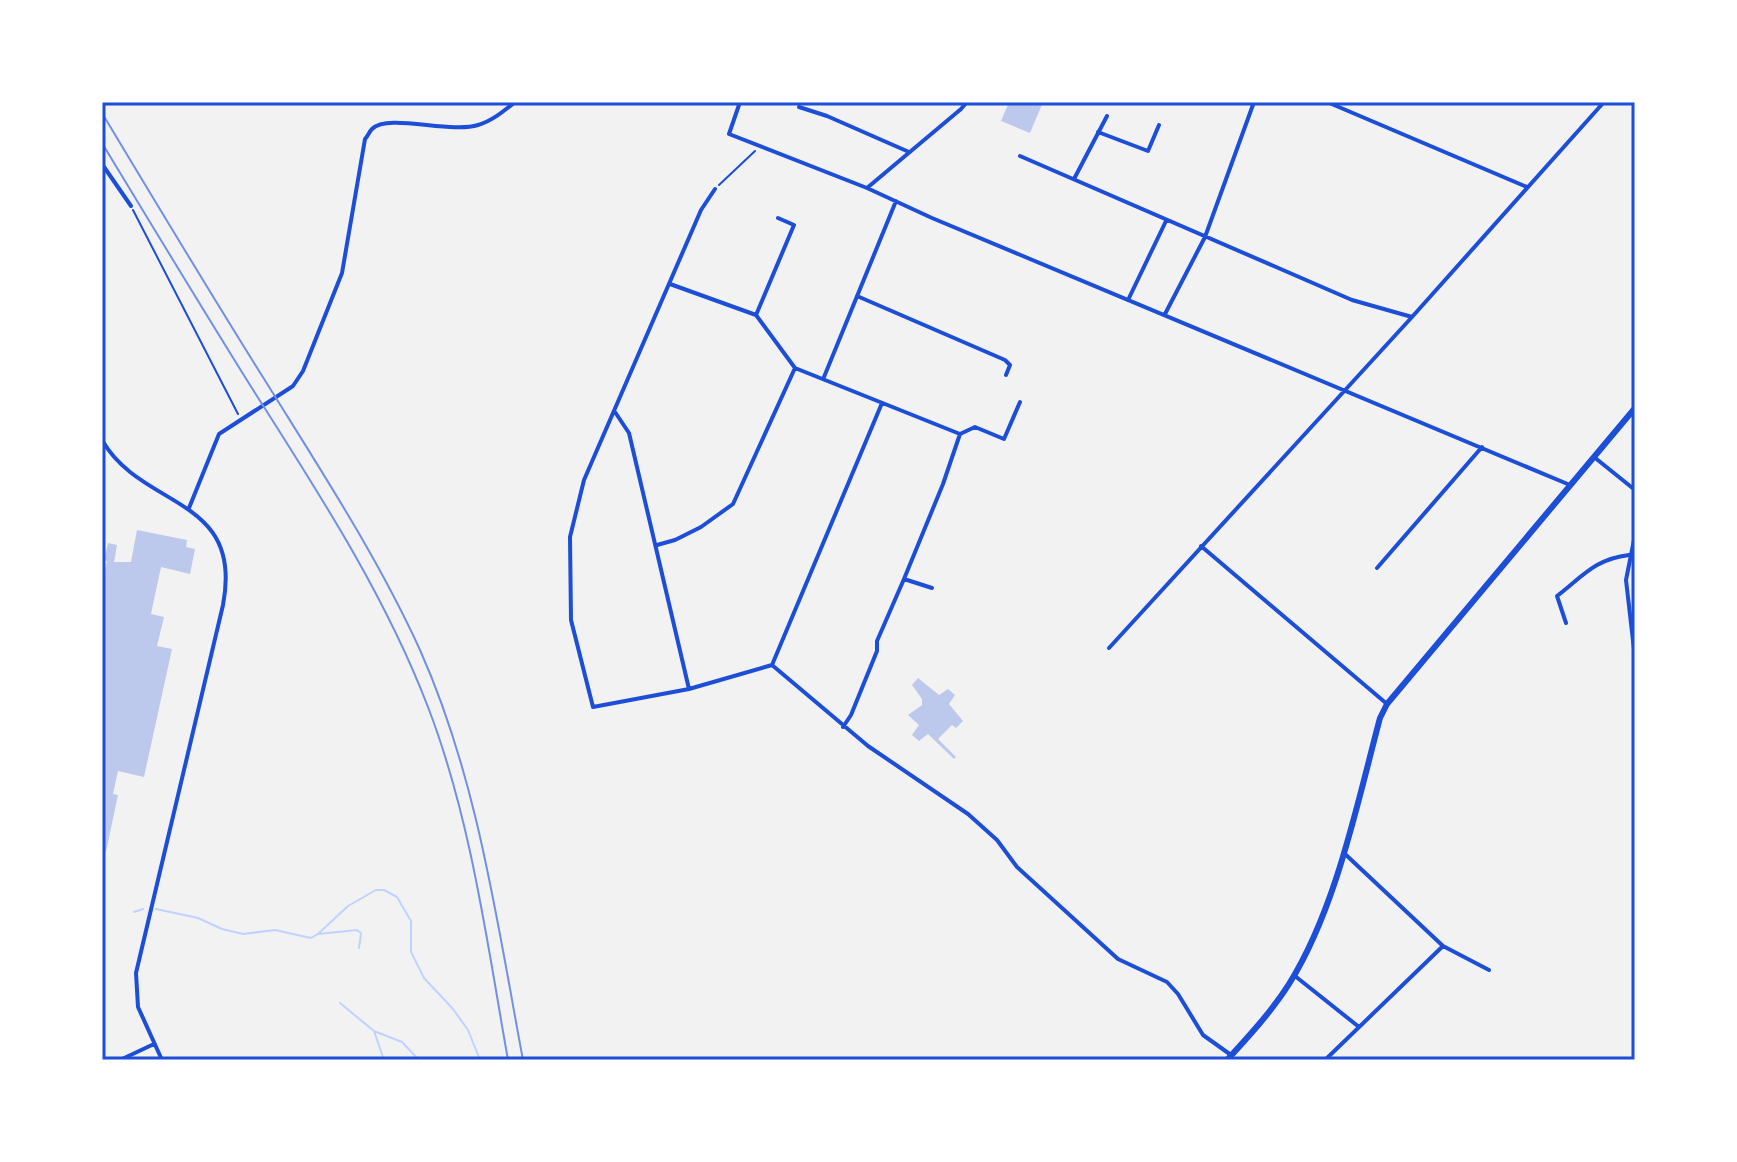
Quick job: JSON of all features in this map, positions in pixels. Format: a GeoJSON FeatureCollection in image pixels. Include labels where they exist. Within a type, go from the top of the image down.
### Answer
{"type":"FeatureCollection","features":[{"type":"Feature","properties":{"kind":"main road"},"geometry":{"type":"LineString","coordinates":[[1229,1058],[1272,1007],[1294,975],[1319,922],[1344,852],[1380,718],[1387,704],[1635,408]]}},
{"type":"Feature","properties":{"kind":"street"},"geometry":{"type":"LineString","coordinates":[[189,508],[219,434],[293,386],[303,371],[342,273],[365,139],[373,128],[390,122],[444,128],[478,125],[515,102]]}},
{"type":"Feature","properties":{"kind":"street"},"geometry":{"type":"LineString","coordinates":[[740,102],[729,134],[867,188],[1570,485]]}},
{"type":"Feature","properties":{"kind":"street"},"geometry":{"type":"LineString","coordinates":[[867,188],[967,102]]}},
{"type":"Feature","properties":{"kind":"street"},"geometry":{"type":"LineString","coordinates":[[1165,314],[1205,237],[1254,102]]}},
{"type":"Feature","properties":{"kind":"street"},"geometry":{"type":"LineString","coordinates":[[1327,102],[1527,187]]}},
{"type":"Feature","properties":{"kind":"street"},"geometry":{"type":"LineString","coordinates":[[1109,648],[1604,102]]}},
{"type":"Feature","properties":{"kind":"street"},"geometry":{"type":"LineString","coordinates":[[799,107],[909,152]]}},
{"type":"Feature","properties":{"kind":"street"},"geometry":{"type":"LineString","coordinates":[[1074,179],[1107,116]]}},
{"type":"Feature","properties":{"kind":"street"},"geometry":{"type":"LineString","coordinates":[[1098,132],[1148,151],[1159,125]]}},
{"type":"Feature","properties":{"kind":"street"},"geometry":{"type":"LineString","coordinates":[[1020,156],[1352,300],[1412,317]]}},
{"type":"Feature","properties":{"kind":"street"},"geometry":{"type":"LineString","coordinates":[[102,164],[131,206]]}},
{"type":"Feature","properties":{"kind":"street"},"geometry":{"type":"LineString","coordinates":[[715,189],[701,210],[584,480],[570,537],[571,620],[593,707],[689,689],[772,665]]}},
{"type":"Feature","properties":{"kind":"street"},"geometry":{"type":"LineString","coordinates":[[824,378],[896,201]]}},
{"type":"Feature","properties":{"kind":"street"},"geometry":{"type":"LineString","coordinates":[[756,315],[794,225],[778,218]]}},
{"type":"Feature","properties":{"kind":"street"},"geometry":{"type":"LineString","coordinates":[[1128,299],[1166,221]]}},
{"type":"Feature","properties":{"kind":"street"},"geometry":{"type":"LineString","coordinates":[[670,284],[756,315],[795,368],[960,434]]}},
{"type":"Feature","properties":{"kind":"street"},"geometry":{"type":"LineString","coordinates":[[857,296],[1005,360],[1010,365],[1006,375]]}},
{"type":"Feature","properties":{"kind":"street"},"geometry":{"type":"LineString","coordinates":[[657,545],[700,528],[733,504],[795,368]]}},
{"type":"Feature","properties":{"kind":"street"},"geometry":{"type":"LineString","coordinates":[[843,727],[851,715],[877,651],[877,641],[943,484],[960,434],[975,427],[1004,439],[1020,402]]}},
{"type":"Feature","properties":{"kind":"street"},"geometry":{"type":"LineString","coordinates":[[772,665],[882,403]]}},
{"type":"Feature","properties":{"kind":"street"},"geometry":{"type":"LineString","coordinates":[[615,412],[629,433],[689,689]]}},
{"type":"Feature","properties":{"kind":"street"},"geometry":{"type":"LineString","coordinates":[[102,440],[120,464],[205,520],[225,561],[227,586],[136,973],[138,1007],[162,1060]]}},
{"type":"Feature","properties":{"kind":"street"},"geometry":{"type":"LineString","coordinates":[[1377,568],[1482,447]]}},
{"type":"Feature","properties":{"kind":"street"},"geometry":{"type":"LineString","coordinates":[[1594,457],[1635,490]]}},
{"type":"Feature","properties":{"kind":"street"},"geometry":{"type":"LineString","coordinates":[[1635,535],[1626,580],[1635,658]]}},
{"type":"Feature","properties":{"kind":"street"},"geometry":{"type":"LineString","coordinates":[[1201,546],[1387,704]]}},
{"type":"Feature","properties":{"kind":"street"},"geometry":{"type":"LineString","coordinates":[[1566,623],[1557,596],[1591,566],[1616,556],[1629,555]]}},
{"type":"Feature","properties":{"kind":"street"},"geometry":{"type":"LineString","coordinates":[[904,579],[932,588]]}},
{"type":"Feature","properties":{"kind":"street"},"geometry":{"type":"LineString","coordinates":[[772,665],[843,727],[968,814],[997,840],[1017,867],[1118,959],[1167,982],[1203,1035],[1229,1058]]}},
{"type":"Feature","properties":{"kind":"street"},"geometry":{"type":"LineString","coordinates":[[1344,852],[1443,946],[1489,970]]}},
{"type":"Feature","properties":{"kind":"street"},"geometry":{"type":"LineString","coordinates":[[1325,1060],[1443,946]]}},
{"type":"Feature","properties":{"kind":"street"},"geometry":{"type":"LineString","coordinates":[[1294,975],[1359,1027]]}},
{"type":"Feature","properties":{"kind":"street"},"geometry":{"type":"LineString","coordinates":[[120,1060],[154,1044]]}},
{"type":"Feature","properties":{"kind":"path"},"geometry":{"type":"LineString","coordinates":[[715,189],[759,146]]}},
{"type":"Feature","properties":{"kind":"path"},"geometry":{"type":"LineString","coordinates":[[131,206],[244,418]]}},
{"type":"Feature","properties":{"kind":"building"},"geometry":{"type":"Polygon","coordinates":[[[1009,102],[1043,102],[1030,133],[1001,121],[1009,102]]]}},
{"type":"Feature","properties":{"kind":"building"},"geometry":{"type":"Polygon","coordinates":[[[137,530],[187,540],[186,547],[195,549],[190,574],[161,567],[151,614],[164,617],[157,646],[172,649],[144,777],[118,771],[113,794],[118,795],[106,852],[102,851],[102,585],[107,561],[104,560],[108,543],[117,545],[114,562],[131,562],[137,530]]]}},
{"type":"Feature","properties":{"kind":"building"},"geometry":{"type":"Polygon","coordinates":[[[918,678],[939,695],[948,689],[955,695],[949,704],[963,721],[956,728],[952,725],[938,739],[956,757],[954,759],[928,734],[919,741],[912,735],[919,725],[908,715],[922,705],[922,699],[912,685],[918,678]]]}},
{"type":"Feature","properties":{"kind":"waterway"},"geometry":{"type":"LineString","coordinates":[[318,934],[348,906],[376,890],[384,890],[397,897],[411,921],[411,952],[424,978],[468,1030],[480,1060]]}},
{"type":"Feature","properties":{"kind":"waterway"},"geometry":{"type":"LineString","coordinates":[[134,912],[143,909]]}},
{"type":"Feature","properties":{"kind":"waterway"},"geometry":{"type":"LineString","coordinates":[[156,909],[198,918],[243,934],[275,930],[311,938],[318,934],[357,930],[361,933],[359,948]]}},
{"type":"Feature","properties":{"kind":"waterway"},"geometry":{"type":"LineString","coordinates":[[340,1003],[374,1031],[384,1060]]}},
{"type":"Feature","properties":{"kind":"waterway"},"geometry":{"type":"LineString","coordinates":[[374,1031],[402,1042],[419,1060]]}},
{"type":"Feature","properties":{"kind":"railway"},"geometry":{"type":"LineString","coordinates":[[102,113],[347,513],[420,650],[440,699],[471,800],[484,852],[523,1060]]}},
{"type":"Feature","properties":{"kind":"railway"},"geometry":{"type":"LineString","coordinates":[[102,143],[347,542],[410,664],[443,749],[467,837],[508,1060]]}}]}
